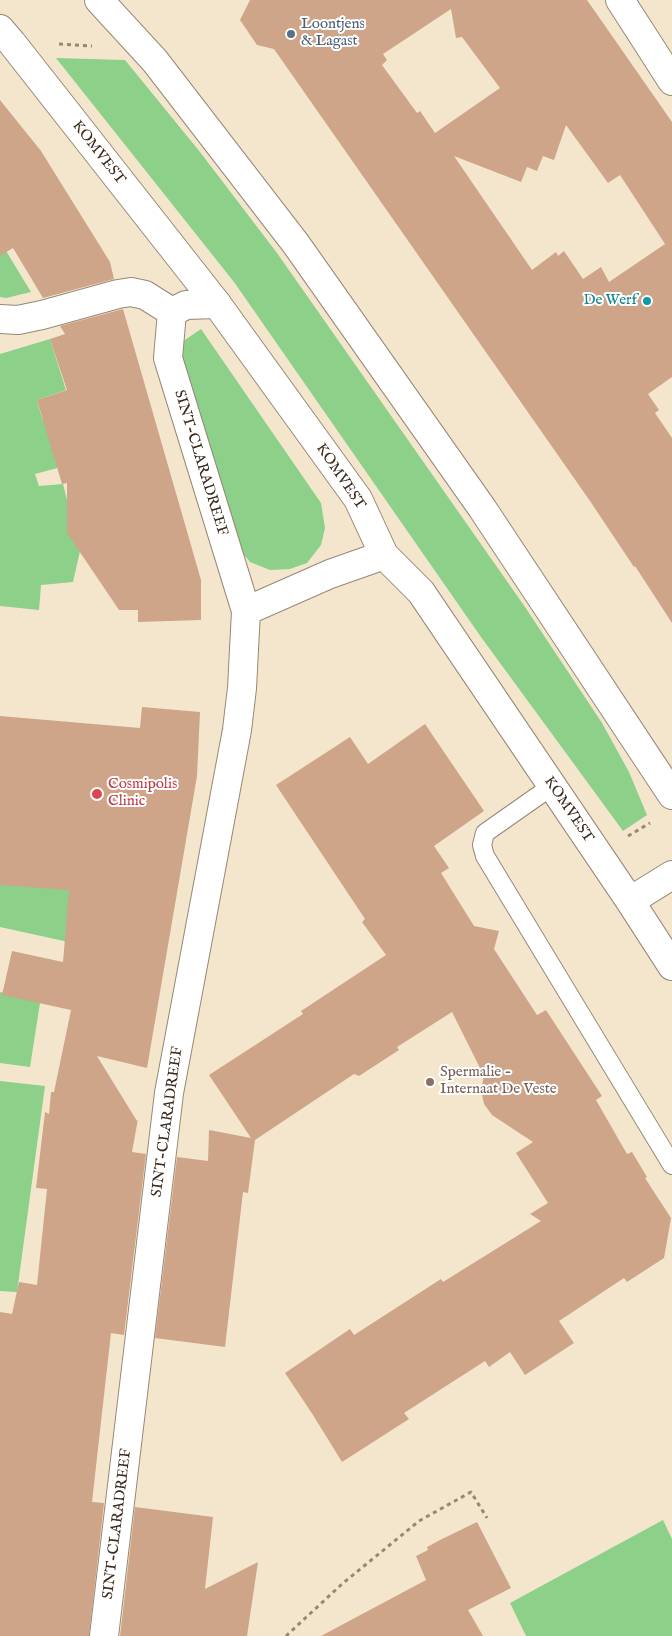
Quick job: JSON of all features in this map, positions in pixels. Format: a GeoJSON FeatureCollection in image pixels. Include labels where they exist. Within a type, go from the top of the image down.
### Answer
{"type":"FeatureCollection","features":[{"type":"Feature","properties":{"kind":"main road"},"geometry":{"type":"LineString","coordinates":[[99,0],[155,61],[296,244],[482,508],[672,795]]}},
{"type":"Feature","properties":{"kind":"main road"},"geometry":{"type":"LineString","coordinates":[[620,0],[672,81]]}},
{"type":"Feature","properties":{"kind":"main road","name":"KOMVEST"},"geometry":{"type":"LineString","coordinates":[[0,29],[217,304],[358,499],[384,555],[421,592],[672,966]]}},
{"type":"Feature","properties":{"kind":"main road"},"geometry":{"type":"LineString","coordinates":[[0,319],[18,320],[131,292],[145,295],[172,312],[186,305],[217,304]]}},
{"type":"Feature","properties":{"kind":"main road","name":"SINT-CLARADREEF"},"geometry":{"type":"LineString","coordinates":[[104,1636],[170,1094],[237,730],[242,688],[246,611],[168,358],[172,312]]}},
{"type":"Feature","properties":{"kind":"main road"},"geometry":{"type":"LineString","coordinates":[[246,611],[330,574],[384,555]]}},
{"type":"Feature","properties":{"kind":"main road"},"geometry":{"type":"LineString","coordinates":[[630,901],[672,875]]}},
{"type":"Feature","properties":{"kind":"lane"},"geometry":{"type":"LineString","coordinates":[[552,786],[485,833],[482,844],[483,850],[672,1164]]}},
{"type":"Feature","properties":{"kind":"path"},"geometry":{"type":"LineString","coordinates":[[51,44],[95,46]]}},
{"type":"Feature","properties":{"kind":"path"},"geometry":{"type":"LineString","coordinates":[[628,836],[652,821]]}},
{"type":"Feature","properties":{"kind":"path"},"geometry":{"type":"LineString","coordinates":[[286,1636],[342,1584],[419,1520],[471,1492],[486,1518]]}},
{"type":"Feature","properties":{"kind":"green space"},"geometry":{"type":"Polygon","coordinates":[[[56,58],[125,60],[200,152],[277,253],[525,607],[602,723],[629,772],[647,815],[623,831],[481,637],[234,282],[56,58]]]}},
{"type":"Feature","properties":{"kind":"green space"},"geometry":{"type":"Polygon","coordinates":[[[0,241],[31,292],[6,298],[0,297],[0,241]]]}},
{"type":"Feature","properties":{"kind":"green space"},"geometry":{"type":"Polygon","coordinates":[[[201,329],[321,503],[325,528],[321,545],[307,563],[290,569],[270,570],[250,562],[234,543],[179,344],[201,329]]]}},
{"type":"Feature","properties":{"kind":"green space"},"geometry":{"type":"Polygon","coordinates":[[[50,339],[66,390],[37,400],[42,418],[80,462],[35,474],[39,486],[63,484],[80,551],[73,582],[41,585],[39,610],[0,606],[0,354],[50,339]]]}},
{"type":"Feature","properties":{"kind":"green space"},"geometry":{"type":"Polygon","coordinates":[[[34,807],[96,948],[0,927],[0,884],[34,807]]]}},
{"type":"Feature","properties":{"kind":"green space"},"geometry":{"type":"Polygon","coordinates":[[[0,992],[40,1003],[30,1067],[0,1063],[0,992]]]}},
{"type":"Feature","properties":{"kind":"green space"},"geometry":{"type":"Polygon","coordinates":[[[0,1081],[45,1086],[17,1292],[0,1291],[0,1081]]]}},
{"type":"Feature","properties":{"kind":"green space"},"geometry":{"type":"Polygon","coordinates":[[[663,1520],[672,1539],[672,1636],[526,1636],[510,1603],[663,1520]]]}},
{"type":"Feature","properties":{"kind":"building"},"geometry":{"type":"Polygon","coordinates":[[[250,0],[587,0],[672,122],[672,377],[648,394],[659,410],[655,413],[672,438],[672,623],[590,501],[274,49],[257,45],[240,20],[250,0]],[[451,9],[383,54],[387,60],[382,65],[417,113],[420,111],[435,133],[500,88],[462,37],[456,38],[451,9]],[[566,125],[554,160],[543,156],[537,171],[527,167],[521,182],[454,156],[532,270],[556,252],[558,256],[564,251],[583,279],[601,267],[609,282],[665,244],[620,175],[608,183],[566,125]]]}},
{"type":"Feature","properties":{"kind":"building"},"geometry":{"type":"Polygon","coordinates":[[[0,100],[41,151],[110,262],[114,279],[43,298],[13,248],[0,256],[0,100]]]}},
{"type":"Feature","properties":{"kind":"building"},"geometry":{"type":"Polygon","coordinates":[[[123,309],[201,580],[201,620],[138,622],[138,610],[119,610],[67,533],[67,483],[62,484],[37,400],[67,390],[50,339],[65,334],[60,326],[123,309]]]}},
{"type":"Feature","properties":{"kind":"building"},"geometry":{"type":"Polygon","coordinates":[[[142,707],[200,712],[197,776],[147,1068],[97,1056],[137,1121],[138,1119],[132,1152],[146,1154],[124,1335],[111,1333],[92,1502],[104,1503],[89,1636],[0,1636],[0,1312],[12,1314],[19,1282],[37,1285],[47,1189],[36,1188],[45,1112],[49,1114],[51,1092],[54,1092],[71,1010],[2,995],[12,951],[63,962],[69,890],[0,885],[0,716],[140,728],[142,707]]]}},
{"type":"Feature","properties":{"kind":"building"},"geometry":{"type":"Polygon","coordinates":[[[425,724],[484,811],[434,846],[449,868],[441,873],[474,926],[499,931],[494,949],[537,1015],[546,1010],[602,1096],[596,1100],[627,1154],[632,1152],[647,1177],[645,1178],[671,1218],[664,1258],[627,1282],[624,1278],[559,1321],[574,1343],[525,1375],[510,1352],[489,1367],[485,1361],[404,1413],[409,1419],[342,1462],[285,1373],[350,1329],[354,1335],[441,1279],[443,1282],[541,1221],[530,1214],[548,1203],[516,1153],[533,1142],[492,1115],[484,1104],[481,1090],[484,1076],[452,1012],[397,1047],[399,1050],[359,1076],[354,1074],[255,1140],[248,1193],[243,1192],[225,1347],[155,1338],[177,1157],[208,1161],[209,1130],[251,1138],[209,1075],[303,1014],[301,1011],[386,955],[362,922],[365,919],[276,785],[350,737],[368,764],[425,724]]]}},
{"type":"Feature","properties":{"kind":"building"},"geometry":{"type":"Polygon","coordinates":[[[135,1507],[213,1517],[205,1589],[258,1562],[247,1636],[120,1636],[135,1507]]]}},
{"type":"Feature","properties":{"kind":"building"},"geometry":{"type":"Polygon","coordinates":[[[477,1522],[511,1588],[468,1610],[483,1636],[321,1636],[426,1580],[416,1556],[428,1550],[427,1547],[477,1522]]]}},
{"type":"Feature","properties":{"kind":"place","name":"Loontjens & Lagast"},"geometry":{"type":"Point","coordinates":[291,34]}},
{"type":"Feature","properties":{"kind":"place","name":"De Werf"},"geometry":{"type":"Point","coordinates":[647,301]}},
{"type":"Feature","properties":{"kind":"place","name":"Cosmipolis Clinic"},"geometry":{"type":"Point","coordinates":[97,794]}},
{"type":"Feature","properties":{"kind":"place","name":"Spermalie - Internaat De Veste"},"geometry":{"type":"Point","coordinates":[430,1082]}}]}
